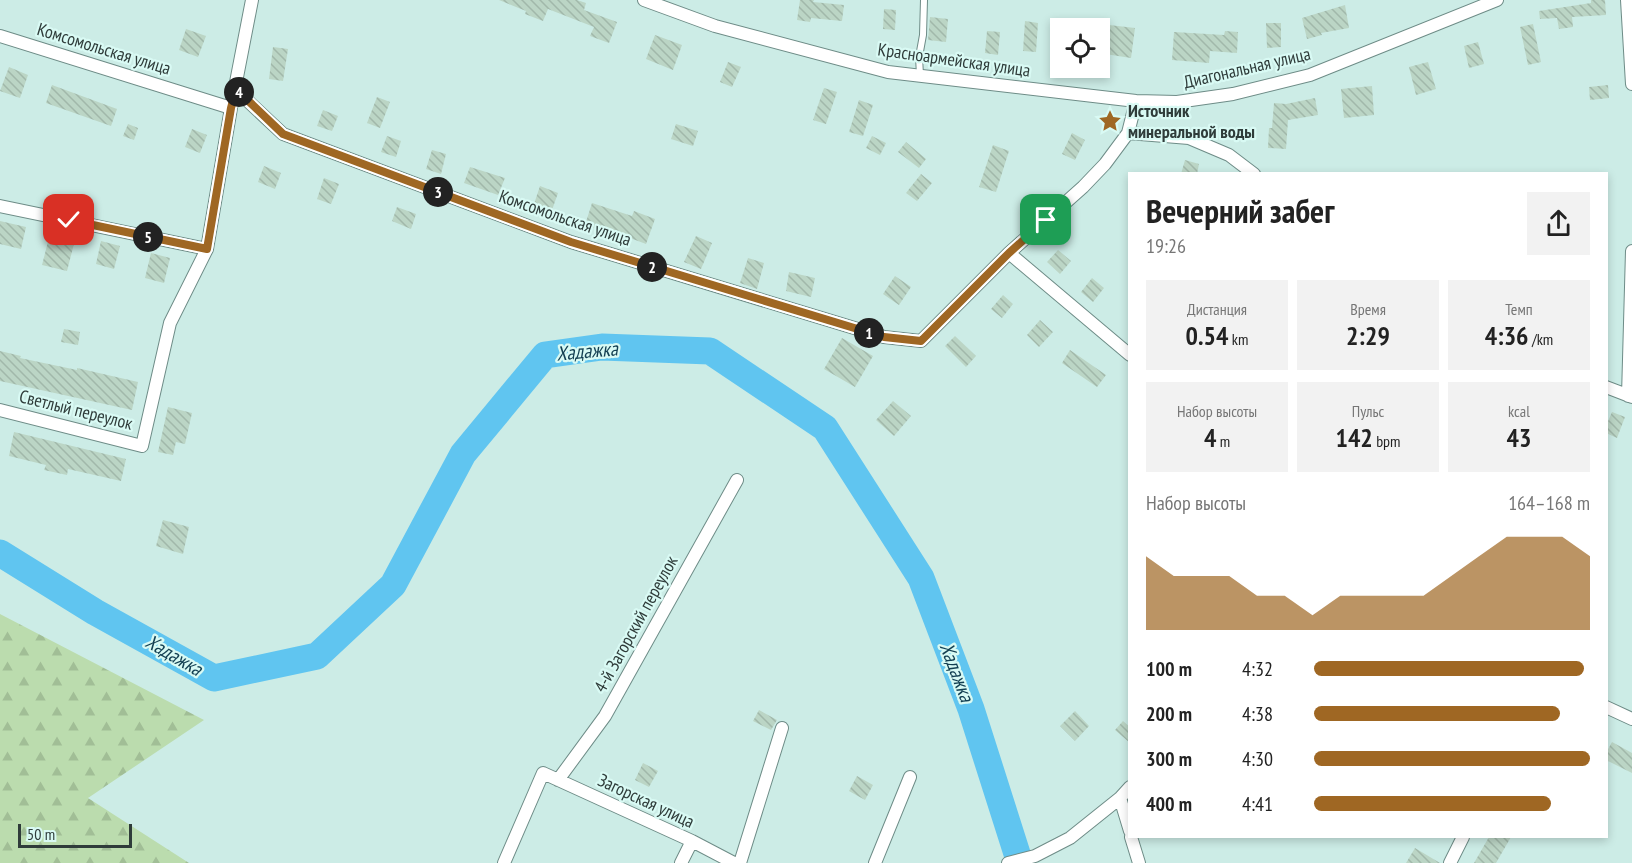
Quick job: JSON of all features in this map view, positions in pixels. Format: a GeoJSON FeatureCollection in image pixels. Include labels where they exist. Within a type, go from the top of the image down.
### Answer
{"type":"FeatureCollection","features":[{"type":"Feature","properties":{"kind":"street"},"geometry":{"type":"LineString","coordinates":[[0,206],[207,249],[252,0]]}},
{"type":"Feature","properties":{"kind":"street","name":"Красноармейская улица"},"geometry":{"type":"LineString","coordinates":[[644,0],[715,26],[888,72],[1136,100]]}},
{"type":"Feature","properties":{"kind":"street","name":"Диагональная улица"},"geometry":{"type":"LineString","coordinates":[[1136,100],[1178,102],[1233,94],[1310,75],[1497,0]]}},
{"type":"Feature","properties":{"kind":"street"},"geometry":{"type":"LineString","coordinates":[[1627,0],[1632,84]]}},
{"type":"Feature","properties":{"kind":"street","name":"Комсомольская улица"},"geometry":{"type":"LineString","coordinates":[[0,36],[231,108]]}},
{"type":"Feature","properties":{"kind":"street","name":"Комсомольская улица"},"geometry":{"type":"LineString","coordinates":[[236,89],[283,134],[571,242],[884,337],[921,341],[1009,253],[1083,187],[1105,164],[1128,133]]}},
{"type":"Feature","properties":{"kind":"street"},"geometry":{"type":"LineString","coordinates":[[1136,100],[1128,133],[1190,138],[1229,154],[1252,172]]}},
{"type":"Feature","properties":{"kind":"street","name":"Светлый переулок"},"geometry":{"type":"LineString","coordinates":[[0,410],[142,446],[170,323],[207,249]]}},
{"type":"Feature","properties":{"kind":"street"},"geometry":{"type":"LineString","coordinates":[[1608,388],[1630,397],[1632,251]]}},
{"type":"Feature","properties":{"kind":"street"},"geometry":{"type":"LineString","coordinates":[[1009,253],[1128,353]]}},
{"type":"Feature","properties":{"kind":"street","name":"4-й Загорский переулок"},"geometry":{"type":"LineString","coordinates":[[558,780],[605,716],[737,480]]}},
{"type":"Feature","properties":{"kind":"street"},"geometry":{"type":"LineString","coordinates":[[1608,708],[1632,720]]}},
{"type":"Feature","properties":{"kind":"street"},"geometry":{"type":"LineString","coordinates":[[740,863],[782,728]]}},
{"type":"Feature","properties":{"kind":"street","name":"Загорская улица"},"geometry":{"type":"LineString","coordinates":[[504,863],[543,773],[692,841],[734,863]]}},
{"type":"Feature","properties":{"kind":"street"},"geometry":{"type":"LineString","coordinates":[[875,863],[910,777]]}},
{"type":"Feature","properties":{"kind":"street"},"geometry":{"type":"LineString","coordinates":[[1009,862],[1035,856],[1070,838],[1128,789]]}},
{"type":"Feature","properties":{"kind":"street"},"geometry":{"type":"LineString","coordinates":[[1120,798],[1128,824]]}},
{"type":"Feature","properties":{"kind":"street"},"geometry":{"type":"LineString","coordinates":[[1131,838],[1138,863]]}},
{"type":"Feature","properties":{"kind":"street"},"geometry":{"type":"LineString","coordinates":[[1450,863],[1462,838]]}},
{"type":"Feature","properties":{"kind":"street"},"geometry":{"type":"LineString","coordinates":[[681,863],[692,841]]}},
{"type":"Feature","properties":{"kind":"lane"},"geometry":{"type":"LineString","coordinates":[[920,75],[919,57],[923,35],[924,0]]}},
{"type":"Feature","properties":{"kind":"green space"},"geometry":{"type":"Polygon","coordinates":[[[0,614],[204,720],[88,798],[189,863],[0,863],[0,614]]]}},
{"type":"Feature","properties":{"kind":"building"},"geometry":{"type":"Polygon","coordinates":[[[499,0],[577,0],[586,3],[584,10],[617,22],[609,43],[590,36],[594,27],[548,9],[543,21],[499,0]]]}},
{"type":"Feature","properties":{"kind":"building"},"geometry":{"type":"Polygon","coordinates":[[[800,0],[844,5],[842,21],[811,18],[810,22],[797,20],[800,0]]]}},
{"type":"Feature","properties":{"kind":"building"},"geometry":{"type":"Polygon","coordinates":[[[1591,0],[1605,0],[1606,15],[1572,17],[1573,27],[1559,29],[1557,18],[1540,19],[1539,11],[1591,3],[1591,0]]]}},
{"type":"Feature","properties":{"kind":"building"},"geometry":{"type":"Polygon","coordinates":[[[1345,5],[1349,28],[1321,33],[1322,35],[1307,39],[1302,18],[1345,5]]]}},
{"type":"Feature","properties":{"kind":"building"},"geometry":{"type":"Polygon","coordinates":[[[884,9],[896,10],[895,30],[883,29],[884,9]]]}},
{"type":"Feature","properties":{"kind":"building"},"geometry":{"type":"Polygon","coordinates":[[[930,17],[948,19],[946,42],[928,40],[930,17]]]}},
{"type":"Feature","properties":{"kind":"building"},"geometry":{"type":"Polygon","coordinates":[[[1025,21],[1038,23],[1036,52],[1023,51],[1025,21]]]}},
{"type":"Feature","properties":{"kind":"building"},"geometry":{"type":"Polygon","coordinates":[[[1266,23],[1281,23],[1281,47],[1267,48],[1266,23]]]}},
{"type":"Feature","properties":{"kind":"building"},"geometry":{"type":"Polygon","coordinates":[[[1533,24],[1541,62],[1528,65],[1520,27],[1533,24]]]}},
{"type":"Feature","properties":{"kind":"building"},"geometry":{"type":"Polygon","coordinates":[[[1110,25],[1135,28],[1131,58],[1110,55],[1110,25]]]}},
{"type":"Feature","properties":{"kind":"building"},"geometry":{"type":"Polygon","coordinates":[[[186,29],[206,36],[198,57],[179,50],[186,29]]]}},
{"type":"Feature","properties":{"kind":"building"},"geometry":{"type":"Polygon","coordinates":[[[987,31],[1000,32],[998,55],[985,53],[987,31]]]}},
{"type":"Feature","properties":{"kind":"building"},"geometry":{"type":"Polygon","coordinates":[[[1225,31],[1238,32],[1237,53],[1210,51],[1209,63],[1172,60],[1174,32],[1224,35],[1225,31]]]}},
{"type":"Feature","properties":{"kind":"building"},"geometry":{"type":"Polygon","coordinates":[[[655,35],[682,45],[673,70],[646,59],[655,35]]]}},
{"type":"Feature","properties":{"kind":"building"},"geometry":{"type":"Polygon","coordinates":[[[1478,42],[1484,64],[1469,68],[1464,46],[1478,42]]]}},
{"type":"Feature","properties":{"kind":"building"},"geometry":{"type":"Polygon","coordinates":[[[273,47],[288,49],[283,81],[269,79],[273,47]]]}},
{"type":"Feature","properties":{"kind":"building"},"geometry":{"type":"Polygon","coordinates":[[[728,62],[741,67],[732,87],[720,82],[728,62]]]}},
{"type":"Feature","properties":{"kind":"building"},"geometry":{"type":"Polygon","coordinates":[[[1428,62],[1436,89],[1416,95],[1409,67],[1428,62]]]}},
{"type":"Feature","properties":{"kind":"building"},"geometry":{"type":"Polygon","coordinates":[[[9,67],[28,75],[20,98],[0,91],[9,67]]]}},
{"type":"Feature","properties":{"kind":"building"},"geometry":{"type":"Polygon","coordinates":[[[52,85],[117,109],[111,126],[46,103],[52,85]]]}},
{"type":"Feature","properties":{"kind":"building"},"geometry":{"type":"Polygon","coordinates":[[[1608,85],[1609,98],[1590,100],[1589,87],[1608,85]]]}},
{"type":"Feature","properties":{"kind":"building"},"geometry":{"type":"Polygon","coordinates":[[[1372,86],[1374,115],[1344,118],[1341,89],[1372,86]]]}},
{"type":"Feature","properties":{"kind":"building"},"geometry":{"type":"Polygon","coordinates":[[[824,88],[837,92],[826,124],[813,120],[824,88]]]}},
{"type":"Feature","properties":{"kind":"building"},"geometry":{"type":"Polygon","coordinates":[[[377,97],[390,102],[380,128],[367,123],[377,97]]]}},
{"type":"Feature","properties":{"kind":"building"},"geometry":{"type":"Polygon","coordinates":[[[1315,98],[1318,115],[1288,120],[1286,149],[1268,148],[1274,103],[1286,104],[1315,98]]]}},
{"type":"Feature","properties":{"kind":"building"},"geometry":{"type":"Polygon","coordinates":[[[859,100],[873,105],[863,136],[849,132],[859,100]]]}},
{"type":"Feature","properties":{"kind":"building"},"geometry":{"type":"Polygon","coordinates":[[[323,110],[338,116],[332,131],[317,126],[323,110]]]}},
{"type":"Feature","properties":{"kind":"building"},"geometry":{"type":"Polygon","coordinates":[[[128,124],[138,128],[134,140],[123,136],[128,124]]]}},
{"type":"Feature","properties":{"kind":"building"},"geometry":{"type":"Polygon","coordinates":[[[676,124],[698,131],[693,146],[671,139],[676,124]]]}},
{"type":"Feature","properties":{"kind":"building"},"geometry":{"type":"Polygon","coordinates":[[[192,129],[207,135],[200,153],[185,147],[192,129]]]}},
{"type":"Feature","properties":{"kind":"building"},"geometry":{"type":"Polygon","coordinates":[[[1072,133],[1085,140],[1075,160],[1062,154],[1072,133]]]}},
{"type":"Feature","properties":{"kind":"building"},"geometry":{"type":"Polygon","coordinates":[[[387,136],[401,141],[396,157],[381,152],[387,136]]]}},
{"type":"Feature","properties":{"kind":"building"},"geometry":{"type":"Polygon","coordinates":[[[872,136],[886,143],[880,155],[866,148],[872,136]]]}},
{"type":"Feature","properties":{"kind":"building"},"geometry":{"type":"Polygon","coordinates":[[[906,142],[926,159],[919,168],[898,152],[906,142]]]}},
{"type":"Feature","properties":{"kind":"building"},"geometry":{"type":"Polygon","coordinates":[[[993,145],[1009,151],[996,192],[979,187],[993,145]]]}},
{"type":"Feature","properties":{"kind":"building"},"geometry":{"type":"Polygon","coordinates":[[[432,150],[446,154],[441,174],[426,169],[432,150]]]}},
{"type":"Feature","properties":{"kind":"building"},"geometry":{"type":"Polygon","coordinates":[[[1185,160],[1199,164],[1197,172],[1182,172],[1185,160]]]}},
{"type":"Feature","properties":{"kind":"building"},"geometry":{"type":"Polygon","coordinates":[[[264,166],[281,173],[275,189],[258,182],[264,166]]]}},
{"type":"Feature","properties":{"kind":"building"},"geometry":{"type":"Polygon","coordinates":[[[470,167],[505,178],[498,195],[464,183],[470,167]]]}},
{"type":"Feature","properties":{"kind":"building"},"geometry":{"type":"Polygon","coordinates":[[[921,174],[932,183],[917,201],[906,193],[921,174]]]}},
{"type":"Feature","properties":{"kind":"building"},"geometry":{"type":"Polygon","coordinates":[[[324,178],[339,184],[331,204],[317,199],[324,178]]]}},
{"type":"Feature","properties":{"kind":"building"},"geometry":{"type":"Polygon","coordinates":[[[540,186],[558,193],[552,210],[534,204],[540,186]]]}},
{"type":"Feature","properties":{"kind":"building"},"geometry":{"type":"Polygon","coordinates":[[[592,203],[632,216],[634,211],[655,219],[646,244],[609,230],[608,233],[585,225],[592,203]]]}},
{"type":"Feature","properties":{"kind":"building"},"geometry":{"type":"Polygon","coordinates":[[[397,207],[416,214],[411,229],[392,221],[397,207]]]}},
{"type":"Feature","properties":{"kind":"building"},"geometry":{"type":"Polygon","coordinates":[[[0,221],[26,227],[21,249],[0,244],[0,221]]]}},
{"type":"Feature","properties":{"kind":"building"},"geometry":{"type":"Polygon","coordinates":[[[51,230],[76,236],[67,271],[42,265],[51,230]]]}},
{"type":"Feature","properties":{"kind":"building"},"geometry":{"type":"Polygon","coordinates":[[[696,236],[712,243],[701,269],[684,262],[696,236]]]}},
{"type":"Feature","properties":{"kind":"building"},"geometry":{"type":"Polygon","coordinates":[[[101,241],[120,246],[114,269],[96,264],[101,241]]]}},
{"type":"Feature","properties":{"kind":"building"},"geometry":{"type":"Polygon","coordinates":[[[1058,250],[1071,261],[1060,274],[1047,262],[1058,250]]]}},
{"type":"Feature","properties":{"kind":"building"},"geometry":{"type":"Polygon","coordinates":[[[151,253],[170,258],[164,283],[145,278],[151,253]]]}},
{"type":"Feature","properties":{"kind":"building"},"geometry":{"type":"Polygon","coordinates":[[[748,258],[764,263],[757,289],[740,283],[748,258]]]}},
{"type":"Feature","properties":{"kind":"building"},"geometry":{"type":"Polygon","coordinates":[[[789,272],[815,278],[811,297],[786,291],[789,272]]]}},
{"type":"Feature","properties":{"kind":"building"},"geometry":{"type":"Polygon","coordinates":[[[895,276],[911,287],[899,305],[883,294],[895,276]]]}},
{"type":"Feature","properties":{"kind":"building"},"geometry":{"type":"Polygon","coordinates":[[[1092,278],[1104,288],[1093,302],[1081,292],[1092,278]]]}},
{"type":"Feature","properties":{"kind":"building"},"geometry":{"type":"Polygon","coordinates":[[[1003,295],[1013,304],[1002,318],[991,309],[1003,295]]]}},
{"type":"Feature","properties":{"kind":"building"},"geometry":{"type":"Polygon","coordinates":[[[1040,320],[1053,332],[1039,347],[1027,335],[1040,320]]]}},
{"type":"Feature","properties":{"kind":"building"},"geometry":{"type":"Polygon","coordinates":[[[64,329],[80,332],[78,345],[61,342],[64,329]]]}},
{"type":"Feature","properties":{"kind":"building"},"geometry":{"type":"Polygon","coordinates":[[[955,336],[976,356],[966,367],[945,346],[955,336]]]}},
{"type":"Feature","properties":{"kind":"building"},"geometry":{"type":"Polygon","coordinates":[[[842,338],[873,356],[855,387],[824,369],[842,338]]]}},
{"type":"Feature","properties":{"kind":"building"},"geometry":{"type":"Polygon","coordinates":[[[1070,350],[1106,375],[1097,387],[1062,363],[1070,350]]]}},
{"type":"Feature","properties":{"kind":"building"},"geometry":{"type":"Polygon","coordinates":[[[0,351],[21,356],[20,358],[138,382],[132,410],[0,381],[0,351]]]}},
{"type":"Feature","properties":{"kind":"building"},"geometry":{"type":"Polygon","coordinates":[[[893,401],[911,416],[894,436],[876,420],[893,401]]]}},
{"type":"Feature","properties":{"kind":"building"},"geometry":{"type":"Polygon","coordinates":[[[168,407],[192,413],[185,444],[176,442],[173,455],[158,452],[168,407]]]}},
{"type":"Feature","properties":{"kind":"building"},"geometry":{"type":"Polygon","coordinates":[[[1612,412],[1625,417],[1617,438],[1608,434],[1608,421],[1612,412]]]}},
{"type":"Feature","properties":{"kind":"building"},"geometry":{"type":"Polygon","coordinates":[[[14,432],[126,459],[121,481],[68,469],[67,475],[44,470],[46,465],[9,456],[14,432]]]}},
{"type":"Feature","properties":{"kind":"building"},"geometry":{"type":"Polygon","coordinates":[[[163,520],[189,527],[183,554],[156,546],[163,520]]]}},
{"type":"Feature","properties":{"kind":"building"},"geometry":{"type":"Polygon","coordinates":[[[759,710],[777,720],[771,730],[753,721],[759,710]]]}},
{"type":"Feature","properties":{"kind":"building"},"geometry":{"type":"Polygon","coordinates":[[[1075,711],[1089,726],[1075,741],[1060,726],[1075,711]]]}},
{"type":"Feature","properties":{"kind":"building"},"geometry":{"type":"Polygon","coordinates":[[[1123,721],[1128,725],[1128,741],[1115,730],[1123,721]]]}},
{"type":"Feature","properties":{"kind":"building"},"geometry":{"type":"Polygon","coordinates":[[[1612,742],[1632,753],[1632,773],[1608,761],[1608,749],[1612,742]]]}},
{"type":"Feature","properties":{"kind":"building"},"geometry":{"type":"Polygon","coordinates":[[[643,763],[658,771],[649,787],[635,780],[643,763]]]}},
{"type":"Feature","properties":{"kind":"building"},"geometry":{"type":"Polygon","coordinates":[[[857,776],[873,785],[865,800],[849,791],[857,776]]]}},
{"type":"Feature","properties":{"kind":"building"},"geometry":{"type":"Polygon","coordinates":[[[1488,838],[1510,838],[1496,863],[1474,863],[1488,838]]]}},
{"type":"Feature","properties":{"kind":"building"},"geometry":{"type":"Polygon","coordinates":[[[1415,848],[1440,863],[1406,863],[1415,848]]]}},
{"type":"Feature","properties":{"kind":"waterway","name":"Хадажка"},"geometry":{"type":"LineString","coordinates":[[0,553],[95,612],[214,678],[317,656],[393,585],[463,454],[545,355],[602,347],[710,351],[825,428],[921,578],[971,709],[1020,863]]}},
{"type":"Feature","properties":{"kind":"place","name":"Источник минеральной воды"},"geometry":{"type":"Point","coordinates":[1110,121]}},
{"type":"Feature","properties":{"kind":"route"},"geometry":{"type":"LineString","coordinates":[[69,220],[207,249],[236,89],[283,134],[571,242],[884,337],[921,341],[1009,253],[1046,220]]}}]}
